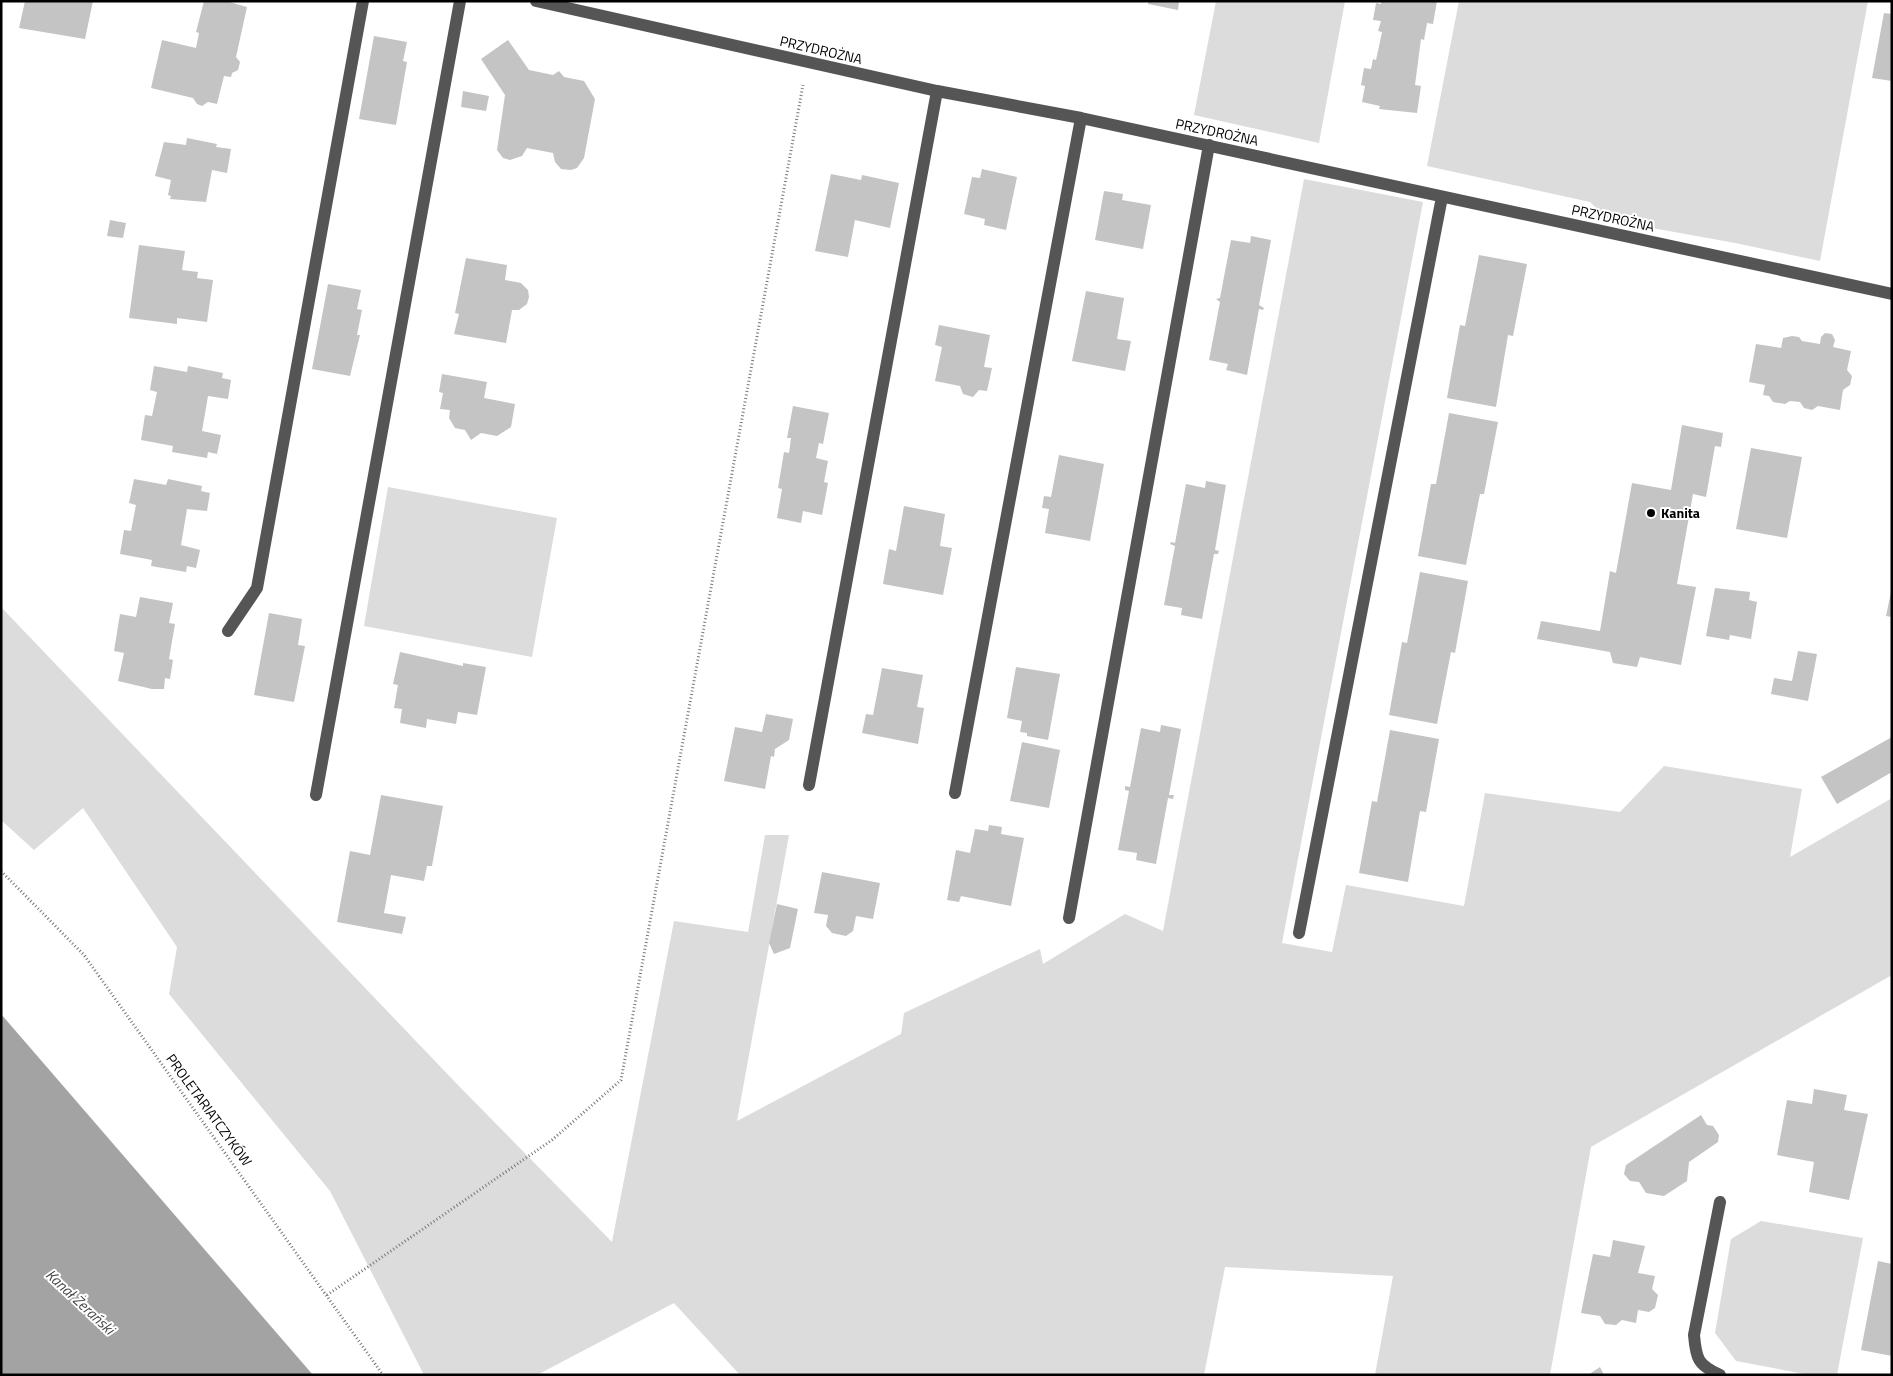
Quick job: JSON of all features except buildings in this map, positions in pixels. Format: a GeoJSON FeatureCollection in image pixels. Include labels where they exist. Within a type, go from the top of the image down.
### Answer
{"type":"FeatureCollection","features":[{"type":"Feature","properties":{"kind":"street"},"geometry":{"type":"LineString","coordinates":[[228,631],[257,588],[363,1]]}},
{"type":"Feature","properties":{"kind":"street"},"geometry":{"type":"LineString","coordinates":[[316,795],[460,1]]}},
{"type":"Feature","properties":{"kind":"street","name":"PRZYDROŻNA"},"geometry":{"type":"LineString","coordinates":[[536,1],[938,91],[1209,145],[1892,294]]}},
{"type":"Feature","properties":{"kind":"street"},"geometry":{"type":"LineString","coordinates":[[809,786],[938,91]]}},
{"type":"Feature","properties":{"kind":"street"},"geometry":{"type":"LineString","coordinates":[[955,793],[1081,118]]}},
{"type":"Feature","properties":{"kind":"street"},"geometry":{"type":"LineString","coordinates":[[1069,918],[1209,145]]}},
{"type":"Feature","properties":{"kind":"street"},"geometry":{"type":"LineString","coordinates":[[1299,933],[1442,197]]}},
{"type":"Feature","properties":{"kind":"street"},"geometry":{"type":"LineString","coordinates":[[1720,1202],[1694,1335],[1696,1355],[1704,1368],[1720,1375]]}},
{"type":"Feature","properties":{"kind":"path"},"geometry":{"type":"LineString","coordinates":[[326,1294],[552,1140],[621,1080],[807,62]]}},
{"type":"Feature","properties":{"kind":"path","name":"PROLETARIATCZYKÓW"},"geometry":{"type":"LineString","coordinates":[[1,871],[84,955],[383,1375]]}},
{"type":"Feature","properties":{"kind":"shaded area"},"geometry":{"type":"Polygon","coordinates":[[[1216,1],[1345,1],[1319,143],[1194,115],[1216,1]]]}},
{"type":"Feature","properties":{"kind":"shaded area"},"geometry":{"type":"Polygon","coordinates":[[[1459,1],[1868,1],[1820,261],[1735,243],[1608,220],[1590,202],[1427,166],[1459,1]]]}},
{"type":"Feature","properties":{"kind":"shaded area"},"geometry":{"type":"Polygon","coordinates":[[[1304,179],[1423,202],[1282,943],[1332,952],[1346,885],[1464,906],[1485,793],[1620,812],[1664,766],[1802,789],[1790,857],[1892,798],[1892,975],[1591,1147],[1550,1375],[1375,1375],[1393,1276],[1225,1267],[1204,1375],[740,1375],[674,1303],[537,1375],[424,1375],[330,1191],[169,994],[177,947],[83,808],[34,850],[1,820],[1,607],[455,1082],[612,1242],[674,921],[748,932],[765,835],[789,835],[737,1121],[901,1034],[904,1013],[1040,949],[1043,964],[1125,914],[1163,931],[1304,179]]]}},
{"type":"Feature","properties":{"kind":"shaded area"},"geometry":{"type":"Polygon","coordinates":[[[388,487],[557,518],[532,657],[364,626],[388,487]]]}},
{"type":"Feature","properties":{"kind":"shaded area"},"geometry":{"type":"Polygon","coordinates":[[[1761,1221],[1863,1238],[1837,1375],[1810,1375],[1736,1361],[1715,1333],[1731,1239],[1761,1221]]]}},
{"type":"Feature","properties":{"kind":"water","name":"Kanał Żerański"},"geometry":{"type":"Polygon","coordinates":[[[1,1014],[313,1375],[1,1375],[1,1014]]]}},
{"type":"Feature","properties":{"kind":"place","name":"Kanita"},"geometry":{"type":"Point","coordinates":[1651,513]}}]}
